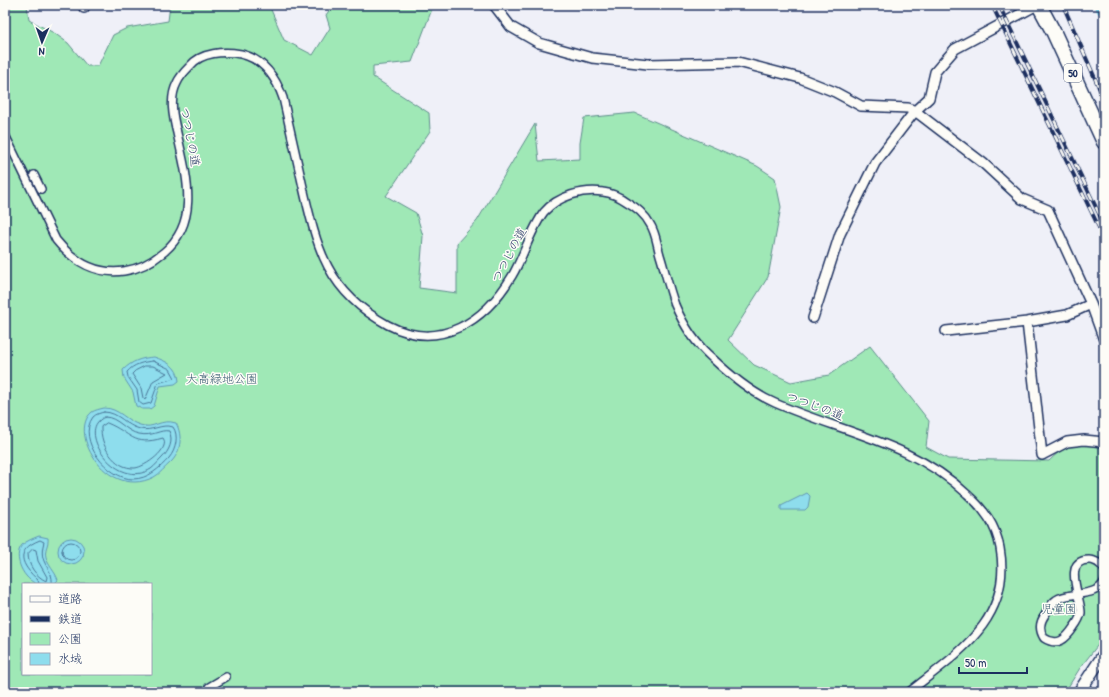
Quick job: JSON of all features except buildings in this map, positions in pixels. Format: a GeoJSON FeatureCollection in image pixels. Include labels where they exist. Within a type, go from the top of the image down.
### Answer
{"type":"FeatureCollection","features":[{"type":"Feature","properties":{"kind":"main road","name":"50"},"geometry":{"type":"LineString","coordinates":[[1038,5],[1054,33],[1104,142]]}},
{"type":"Feature","properties":{"kind":"street"},"geometry":{"type":"LineString","coordinates":[[494,5],[511,26],[539,43],[592,58],[648,64],[738,62],[800,78],[834,92],[861,106],[908,108],[915,111],[983,163],[1022,199],[1048,210],[1091,304],[1104,340]]}},
{"type":"Feature","properties":{"kind":"street"},"geometry":{"type":"LineString","coordinates":[[814,318],[840,234],[875,163],[915,111],[929,98],[935,72],[955,49],[1038,5]]}},
{"type":"Feature","properties":{"kind":"street","name":"つつじの道"},"geometry":{"type":"LineString","coordinates":[[5,135],[56,240],[63,248],[76,260],[94,268],[115,273],[136,270],[155,260],[172,246],[182,230],[188,212],[188,188],[172,109],[176,83],[193,62],[204,56],[216,52],[246,56],[270,72],[277,83],[283,98],[315,237],[327,266],[354,302],[375,317],[390,326],[409,333],[427,335],[444,333],[466,325],[483,313],[514,274],[543,213],[554,203],[569,195],[585,192],[598,192],[615,195],[631,204],[651,225],[675,304],[684,323],[710,357],[743,383],[771,402],[912,454],[947,475],[984,510],[991,520],[1000,543],[1003,565],[1000,589],[992,613],[985,625],[966,645],[909,692]]}},
{"type":"Feature","properties":{"kind":"street"},"geometry":{"type":"LineString","coordinates":[[34,175],[41,189]]}},
{"type":"Feature","properties":{"kind":"street"},"geometry":{"type":"LineString","coordinates":[[946,331],[1027,322],[1067,315],[1091,304]]}},
{"type":"Feature","properties":{"kind":"street"},"geometry":{"type":"LineString","coordinates":[[1027,322],[1042,455],[1067,442],[1084,440],[1104,442]]}},
{"type":"Feature","properties":{"kind":"street"},"geometry":{"type":"LineString","coordinates":[[1104,569],[1099,562],[1086,560],[1080,563],[1074,574],[1074,581],[1078,594],[1080,618],[1066,639],[1054,642],[1044,638],[1040,630],[1040,623],[1053,602],[1063,597],[1078,594],[1099,588],[1104,582]]}},
{"type":"Feature","properties":{"kind":"street"},"geometry":{"type":"LineString","coordinates":[[1079,692],[1104,654]]}},
{"type":"Feature","properties":{"kind":"street"},"geometry":{"type":"LineString","coordinates":[[209,687],[226,676]]}},
{"type":"Feature","properties":{"kind":"green space","name":"大高緑地公園"},"geometry":{"type":"Polygon","coordinates":[[[5,5],[27,5],[29,20],[54,33],[68,43],[87,66],[98,66],[113,35],[127,28],[168,21],[170,5],[269,5],[284,40],[313,55],[330,28],[326,15],[333,5],[428,5],[432,9],[412,62],[373,66],[373,77],[429,113],[430,131],[386,196],[416,213],[423,236],[419,288],[457,293],[457,243],[477,221],[535,124],[539,161],[580,159],[580,143],[584,118],[635,113],[757,166],[775,178],[781,207],[768,277],[728,340],[754,365],[791,382],[829,375],[870,346],[929,421],[926,447],[948,459],[1049,461],[1063,448],[1074,443],[1104,444],[1104,637],[1080,668],[1065,692],[5,692],[5,5]]]}},
{"type":"Feature","properties":{"kind":"water"},"geometry":{"type":"Polygon","coordinates":[[[154,357],[171,365],[176,371],[179,381],[175,384],[160,386],[154,406],[150,409],[142,409],[136,406],[133,392],[124,378],[123,370],[137,360],[154,357]]]}},
{"type":"Feature","properties":{"kind":"water"},"geometry":{"type":"Polygon","coordinates":[[[104,408],[114,410],[140,425],[149,426],[166,422],[176,423],[180,433],[180,444],[174,459],[156,476],[137,482],[121,480],[107,472],[96,461],[88,448],[85,434],[86,422],[92,412],[104,408]]]}},
{"type":"Feature","properties":{"kind":"water"},"geometry":{"type":"Polygon","coordinates":[[[807,493],[810,496],[808,507],[805,510],[781,510],[781,506],[807,493]]]}},
{"type":"Feature","properties":{"kind":"water"},"geometry":{"type":"Polygon","coordinates":[[[39,536],[48,538],[46,554],[48,563],[58,580],[55,583],[36,583],[24,574],[18,556],[22,545],[39,536]]]}},
{"type":"Feature","properties":{"kind":"water"},"geometry":{"type":"Polygon","coordinates":[[[71,538],[80,542],[84,551],[80,560],[71,564],[62,560],[58,551],[62,542],[71,538]]]}},
{"type":"Feature","properties":{"kind":"railway"},"geometry":{"type":"LineString","coordinates":[[992,5],[1104,238]]}},
{"type":"Feature","properties":{"kind":"railway"},"geometry":{"type":"LineString","coordinates":[[999,5],[1104,224]]}},
{"type":"Feature","properties":{"kind":"railway"},"geometry":{"type":"LineString","coordinates":[[1063,5],[1104,99]]}},
{"type":"Feature","properties":{"kind":"park label","name":"児童園"},"geometry":{"type":"Point","coordinates":[1059,609]}}]}
